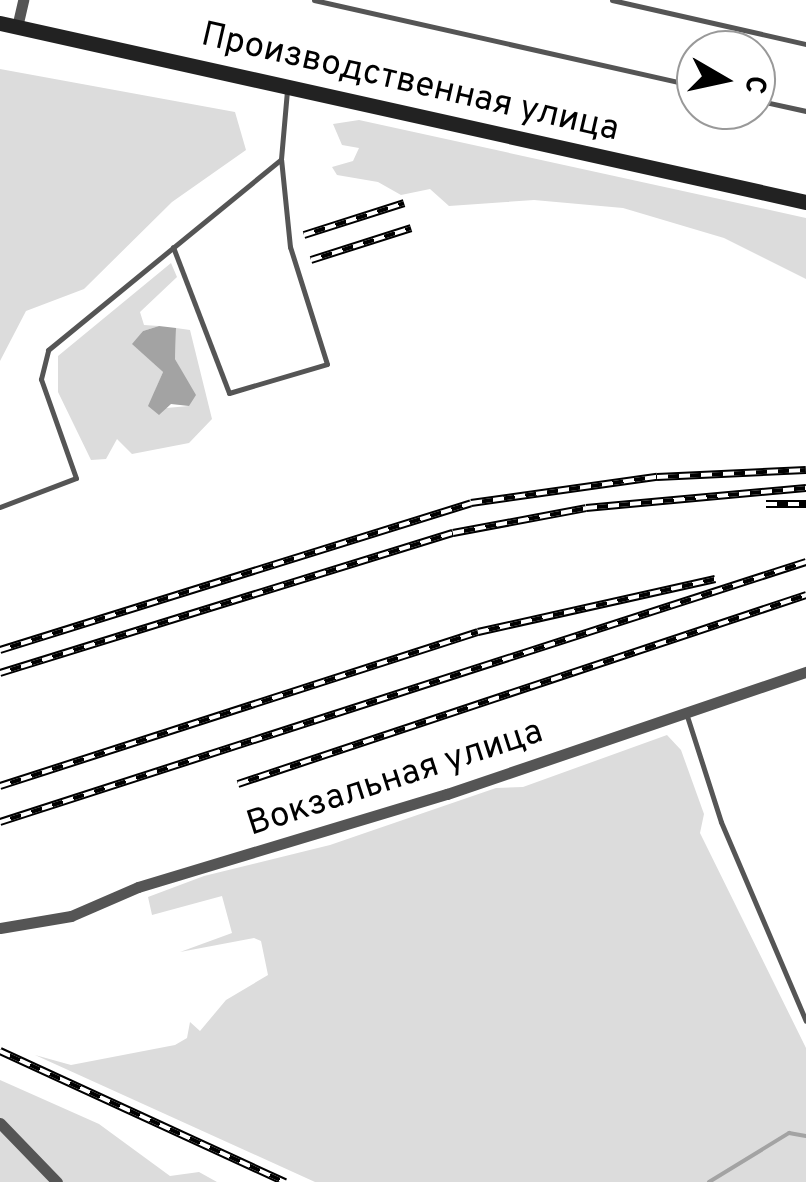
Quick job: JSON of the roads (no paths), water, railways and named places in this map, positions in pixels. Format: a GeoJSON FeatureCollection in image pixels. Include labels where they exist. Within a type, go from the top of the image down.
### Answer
{"type":"FeatureCollection","features":[{"type":"Feature","properties":{"kind":"main road","name":"Производственная улица"},"geometry":{"type":"LineString","coordinates":[[8,25],[806,202]]}},
{"type":"Feature","properties":{"kind":"street"},"geometry":{"type":"LineString","coordinates":[[8,25],[23,0]]}},
{"type":"Feature","properties":{"kind":"street","name":"Вокзальная улица"},"geometry":{"type":"LineString","coordinates":[[0,928],[70,916],[138,887],[806,672]]}},
{"type":"Feature","properties":{"kind":"street"},"geometry":{"type":"LineString","coordinates":[[0,1123],[58,1182]]}},
{"type":"Feature","properties":{"kind":"lane"},"geometry":{"type":"LineString","coordinates":[[314,0],[676,81]]}},
{"type":"Feature","properties":{"kind":"lane"},"geometry":{"type":"LineString","coordinates":[[612,0],[806,44]]}},
{"type":"Feature","properties":{"kind":"lane"},"geometry":{"type":"LineString","coordinates":[[173,246],[229,393],[327,364],[291,257],[281,159],[288,86]]}},
{"type":"Feature","properties":{"kind":"lane"},"geometry":{"type":"LineString","coordinates":[[776,104],[806,111]]}},
{"type":"Feature","properties":{"kind":"lane"},"geometry":{"type":"LineString","coordinates":[[0,508],[76,478],[41,378],[48,350],[281,159]]}},
{"type":"Feature","properties":{"kind":"lane"},"geometry":{"type":"LineString","coordinates":[[686,713],[721,822],[806,1021]]}},
{"type":"Feature","properties":{"kind":"waterway"},"geometry":{"type":"LineString","coordinates":[[709,1182],[789,1133],[806,1136]]}},
{"type":"Feature","properties":{"kind":"railway"},"geometry":{"type":"LineString","coordinates":[[304,235],[404,203]]}},
{"type":"Feature","properties":{"kind":"railway"},"geometry":{"type":"LineString","coordinates":[[311,260],[411,228]]}},
{"type":"Feature","properties":{"kind":"railway"},"geometry":{"type":"LineString","coordinates":[[0,650],[471,503],[657,477],[806,470]]}},
{"type":"Feature","properties":{"kind":"railway"},"geometry":{"type":"LineString","coordinates":[[0,673],[453,533],[586,508],[806,488]]}},
{"type":"Feature","properties":{"kind":"railway"},"geometry":{"type":"LineString","coordinates":[[766,504],[806,504]]}},
{"type":"Feature","properties":{"kind":"railway"},"geometry":{"type":"LineString","coordinates":[[0,822],[806,562]]}},
{"type":"Feature","properties":{"kind":"railway"},"geometry":{"type":"LineString","coordinates":[[0,786],[478,632],[715,579]]}},
{"type":"Feature","properties":{"kind":"railway"},"geometry":{"type":"LineString","coordinates":[[238,784],[806,595]]}},
{"type":"Feature","properties":{"kind":"railway"},"geometry":{"type":"LineString","coordinates":[[0,1051],[285,1182]]}}]}
